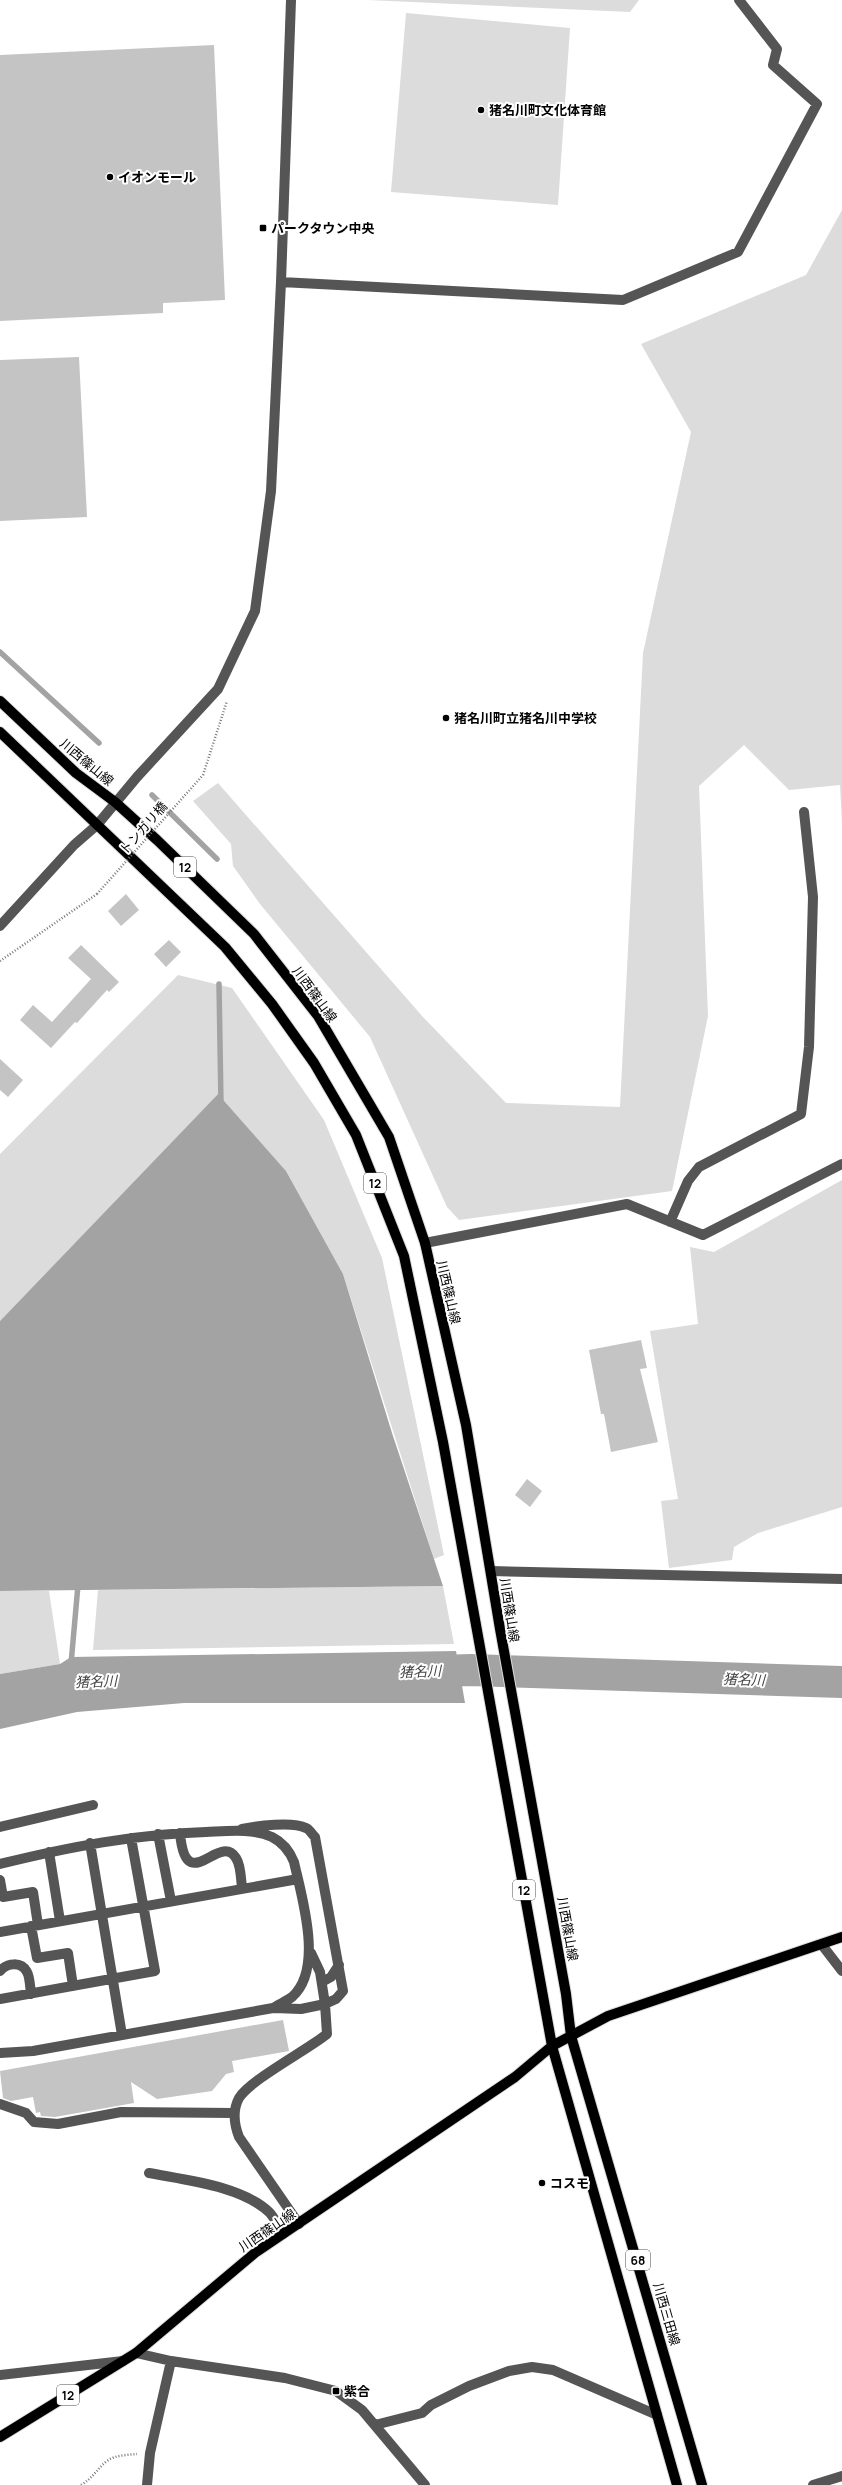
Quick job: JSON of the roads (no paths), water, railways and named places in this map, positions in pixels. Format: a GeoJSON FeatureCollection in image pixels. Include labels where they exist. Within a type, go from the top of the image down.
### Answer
{"type":"FeatureCollection","features":[{"type":"Feature","properties":{"kind":"main road","name":"川西篠山線"},"geometry":{"type":"LineString","coordinates":[[0,701],[76,772],[115,802],[254,934],[318,1016],[389,1137],[425,1243],[466,1425],[500,1629],[566,1994],[571,2036]]}},
{"type":"Feature","properties":{"kind":"main road","name":"12"},"geometry":{"type":"LineString","coordinates":[[0,732],[225,947],[272,1004],[314,1063],[356,1135],[404,1256],[443,1442],[552,2046]]}},
{"type":"Feature","properties":{"kind":"main road","name":"川西篠山線"},"geometry":{"type":"LineString","coordinates":[[0,2437],[136,2353],[256,2252],[515,2077],[552,2046],[608,2016],[842,1937]]}},
{"type":"Feature","properties":{"kind":"main road","name":"川西三田線"},"geometry":{"type":"LineString","coordinates":[[571,2036],[702,2485]]}},
{"type":"Feature","properties":{"kind":"main road","name":"68"},"geometry":{"type":"LineString","coordinates":[[552,2046],[677,2485]]}},
{"type":"Feature","properties":{"kind":"street"},"geometry":{"type":"LineString","coordinates":[[0,926],[74,845],[97,825],[115,802],[218,689],[255,611],[271,491],[292,0]]}},
{"type":"Feature","properties":{"kind":"street"},"geometry":{"type":"LineString","coordinates":[[281,282],[623,300],[738,252],[817,104],[773,65],[777,49],[739,0]]}},
{"type":"Feature","properties":{"kind":"street"},"geometry":{"type":"LineString","coordinates":[[670,1222],[688,1181],[699,1167],[801,1114],[809,1047],[813,897],[804,812]]}},
{"type":"Feature","properties":{"kind":"street"},"geometry":{"type":"LineString","coordinates":[[425,1243],[627,1204],[703,1235],[842,1164]]}},
{"type":"Feature","properties":{"kind":"street"},"geometry":{"type":"LineString","coordinates":[[491,1571],[842,1579]]}},
{"type":"Feature","properties":{"kind":"street"},"geometry":{"type":"LineString","coordinates":[[0,1827],[93,1804]]}},
{"type":"Feature","properties":{"kind":"street"},"geometry":{"type":"LineString","coordinates":[[0,1864],[90,1843],[158,1834],[240,1830],[256,1826],[293,1825],[306,1828],[315,1837],[343,1990],[336,1999],[326,2004],[300,2009],[274,2008],[33,2051],[0,2054]]}},
{"type":"Feature","properties":{"kind":"street"},"geometry":{"type":"LineString","coordinates":[[240,1830],[272,1837],[281,1843],[290,1853],[298,1879],[310,1951],[320,1972],[326,2004],[327,2034],[244,2091],[234,2113],[235,2128],[239,2137],[299,2224]]}},
{"type":"Feature","properties":{"kind":"street"},"geometry":{"type":"LineString","coordinates":[[180,1833],[181,1849],[186,1859],[194,1863],[202,1863],[214,1853],[222,1850],[230,1853],[236,1858],[242,1888]]}},
{"type":"Feature","properties":{"kind":"street"},"geometry":{"type":"LineString","coordinates":[[158,1834],[171,1901]]}},
{"type":"Feature","properties":{"kind":"street"},"geometry":{"type":"LineString","coordinates":[[0,1999],[155,1971],[131,1838]]}},
{"type":"Feature","properties":{"kind":"street"},"geometry":{"type":"LineString","coordinates":[[90,1843],[122,2035]]}},
{"type":"Feature","properties":{"kind":"street"},"geometry":{"type":"LineString","coordinates":[[48,1852],[60,1921]]}},
{"type":"Feature","properties":{"kind":"street"},"geometry":{"type":"LineString","coordinates":[[0,1932],[102,1914],[143,1905],[298,1879]]}},
{"type":"Feature","properties":{"kind":"street"},"geometry":{"type":"LineString","coordinates":[[0,1880],[3,1897],[33,1892],[37,1958],[68,1953],[73,1986]]}},
{"type":"Feature","properties":{"kind":"street"},"geometry":{"type":"LineString","coordinates":[[822,1945],[842,1971]]}},
{"type":"Feature","properties":{"kind":"street"},"geometry":{"type":"LineString","coordinates":[[274,2008],[292,1997],[299,1989],[306,1977],[310,1951]]}},
{"type":"Feature","properties":{"kind":"street"},"geometry":{"type":"LineString","coordinates":[[0,1971],[9,1965],[16,1964],[23,1967],[28,1972],[31,1994]]}},
{"type":"Feature","properties":{"kind":"street"},"geometry":{"type":"LineString","coordinates":[[322,1982],[331,1977],[339,1965]]}},
{"type":"Feature","properties":{"kind":"street"},"geometry":{"type":"LineString","coordinates":[[0,2104],[26,2113],[34,2122],[58,2124],[121,2112],[234,2113]]}},
{"type":"Feature","properties":{"kind":"street"},"geometry":{"type":"LineString","coordinates":[[149,2173],[216,2187],[253,2200],[270,2213],[284,2234]]}},
{"type":"Feature","properties":{"kind":"street"},"geometry":{"type":"LineString","coordinates":[[136,2353],[171,2361],[285,2378],[336,2391],[362,2410],[425,2485]]}},
{"type":"Feature","properties":{"kind":"street"},"geometry":{"type":"LineString","coordinates":[[0,2375],[74,2365],[123,2361]]}},
{"type":"Feature","properties":{"kind":"street"},"geometry":{"type":"LineString","coordinates":[[147,2485],[150,2453],[171,2361]]}},
{"type":"Feature","properties":{"kind":"street"},"geometry":{"type":"LineString","coordinates":[[375,2425],[422,2413],[431,2405],[469,2386],[509,2371],[532,2367],[553,2370],[657,2415]]}},
{"type":"Feature","properties":{"kind":"street"},"geometry":{"type":"LineString","coordinates":[[813,2485],[842,2476]]}},
{"type":"Feature","properties":{"kind":"water"},"geometry":{"type":"Polygon","coordinates":[[[218,1094],[286,1171],[343,1274],[392,1433],[443,1586],[0,1591],[0,1321],[218,1094]]]}},
{"type":"Feature","properties":{"kind":"water"},"geometry":{"type":"Polygon","coordinates":[[[456,1651],[465,1703],[184,1703],[77,1712],[0,1729],[0,1674],[60,1664],[71,1657],[456,1651]]]}},
{"type":"Feature","properties":{"kind":"waterway"},"geometry":{"type":"LineString","coordinates":[[0,652],[99,743]]}},
{"type":"Feature","properties":{"kind":"waterway"},"geometry":{"type":"LineString","coordinates":[[152,795],[217,859]]}},
{"type":"Feature","properties":{"kind":"waterway"},"geometry":{"type":"LineString","coordinates":[[219,984],[221,1104]]}},
{"type":"Feature","properties":{"kind":"waterway"},"geometry":{"type":"LineString","coordinates":[[71,1664],[78,1585]]}},
{"type":"Feature","properties":{"kind":"waterway","name":"猪名川"},"geometry":{"type":"LineString","coordinates":[[415,1672],[470,1670],[842,1682]]}},
{"type":"Feature","properties":{"kind":"place","name":"猪名川町文化体育館"},"geometry":{"type":"Point","coordinates":[481,110]}},
{"type":"Feature","properties":{"kind":"place","name":"イオンモール"},"geometry":{"type":"Point","coordinates":[110,177]}},
{"type":"Feature","properties":{"kind":"place","name":"パークタウン中央"},"geometry":{"type":"Point","coordinates":[263,228]}},
{"type":"Feature","properties":{"kind":"place","name":"猪名川町立猪名川中学校"},"geometry":{"type":"Point","coordinates":[446,718]}},
{"type":"Feature","properties":{"kind":"place","name":"コスモ"},"geometry":{"type":"Point","coordinates":[542,2183]}},
{"type":"Feature","properties":{"kind":"place","name":"紫合"},"geometry":{"type":"Point","coordinates":[336,2391]}}]}
